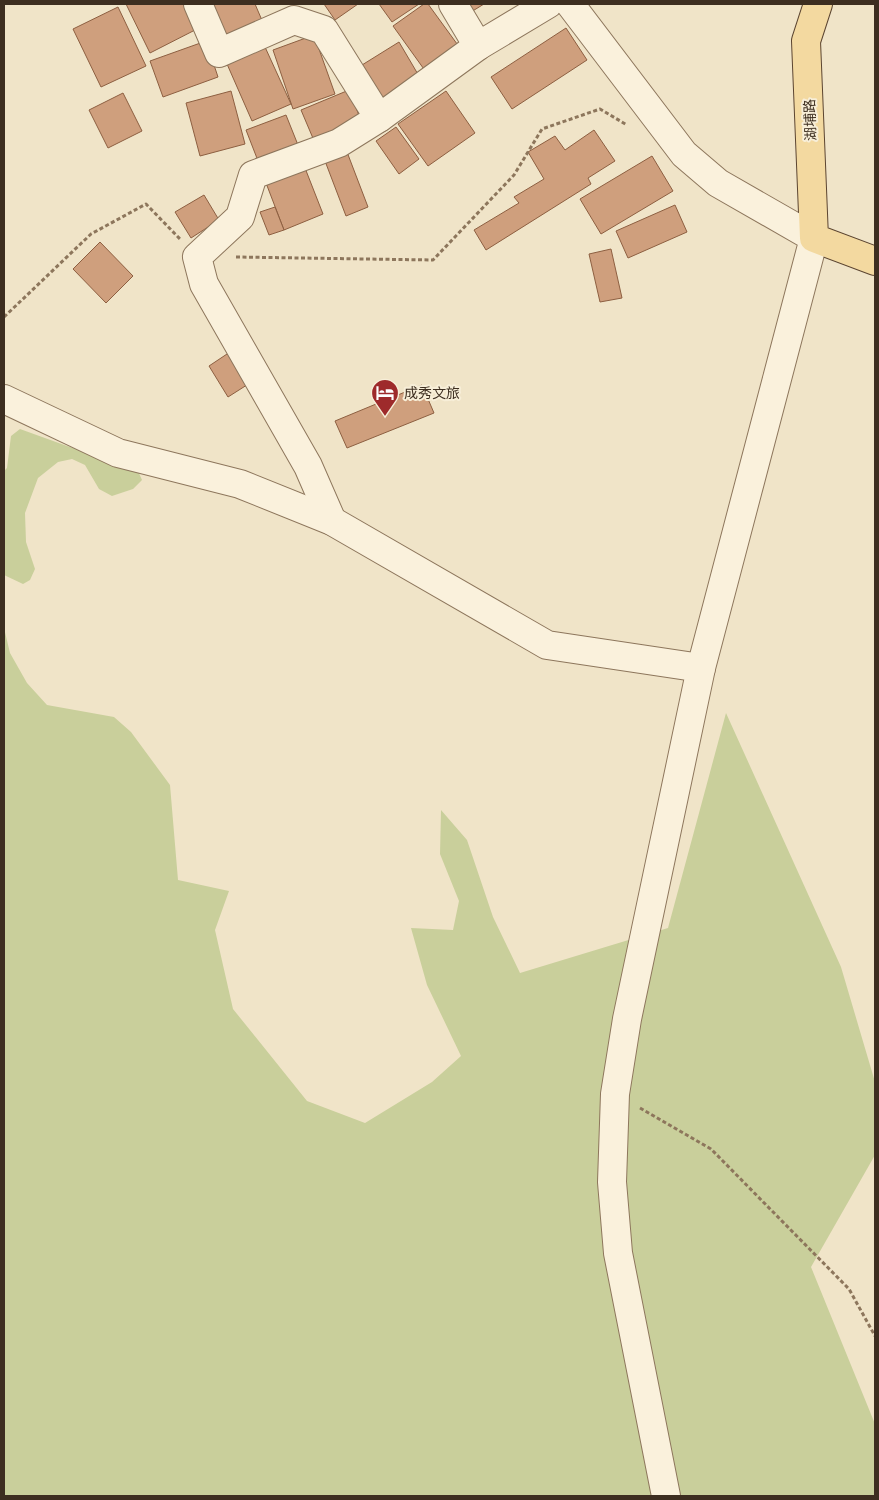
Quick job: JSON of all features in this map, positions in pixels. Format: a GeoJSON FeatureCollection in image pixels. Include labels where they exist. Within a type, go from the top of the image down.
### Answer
{"type":"FeatureCollection","features":[{"type":"Feature","properties":{"kind":"main road","name":"湖埔路"},"geometry":{"type":"LineString","coordinates":[[814,238],[806,40],[818,4]]}},
{"type":"Feature","properties":{"kind":"main road"},"geometry":{"type":"LineString","coordinates":[[814,238],[875,261]]}},
{"type":"Feature","properties":{"kind":"street"},"geometry":{"type":"LineString","coordinates":[[198,4],[219,53],[288,12],[324,30],[379,118]]}},
{"type":"Feature","properties":{"kind":"street"},"geometry":{"type":"LineString","coordinates":[[453,4],[478,46]]}},
{"type":"Feature","properties":{"kind":"street"},"geometry":{"type":"LineString","coordinates":[[332,520],[308,466],[204,284],[197,257],[240,216],[253,175],[339,143],[379,118],[478,46],[548,4]]}},
{"type":"Feature","properties":{"kind":"street"},"geometry":{"type":"LineString","coordinates":[[570,4],[684,154],[718,183],[814,238],[701,668],[627,1019],[615,1094],[612,1182],[618,1254],[666,1496]]}},
{"type":"Feature","properties":{"kind":"street"},"geometry":{"type":"LineString","coordinates":[[4,398],[118,453],[240,484],[332,520],[546,645],[701,668]]}},
{"type":"Feature","properties":{"kind":"path"},"geometry":{"type":"LineString","coordinates":[[4,317],[91,234],[146,204],[197,257],[433,260],[514,175],[542,129],[600,109],[634,129]]}},
{"type":"Feature","properties":{"kind":"path"},"geometry":{"type":"LineString","coordinates":[[615,1094],[711,1148],[849,1290],[875,1336]]}},
{"type":"Feature","properties":{"kind":"green space"},"geometry":{"type":"Polygon","coordinates":[[[20,429],[67,446],[127,464],[138,471],[142,480],[133,489],[112,496],[99,489],[85,465],[72,459],[58,462],[38,478],[25,513],[26,542],[35,569],[30,580],[23,584],[4,575],[4,471],[7,468],[11,436],[20,429]]]}},
{"type":"Feature","properties":{"kind":"green space"},"geometry":{"type":"Polygon","coordinates":[[[4,628],[10,653],[27,683],[47,705],[114,717],[131,732],[170,785],[178,880],[229,891],[215,930],[233,1009],[307,1101],[365,1123],[432,1082],[461,1056],[427,985],[411,928],[453,930],[459,901],[440,854],[441,810],[467,840],[493,917],[520,973],[668,928],[726,713],[841,967],[875,1082],[875,1155],[811,1267],[875,1424],[875,1496],[4,1496],[4,628]]]}},
{"type":"Feature","properties":{"kind":"building"},"geometry":{"type":"Polygon","coordinates":[[[126,4],[185,4],[197,29],[150,53],[126,4]]]}},
{"type":"Feature","properties":{"kind":"building"},"geometry":{"type":"Polygon","coordinates":[[[207,4],[255,4],[264,25],[223,41],[207,4]]]}},
{"type":"Feature","properties":{"kind":"building"},"geometry":{"type":"Polygon","coordinates":[[[324,4],[358,4],[335,20],[324,4]]]}},
{"type":"Feature","properties":{"kind":"building"},"geometry":{"type":"Polygon","coordinates":[[[379,4],[419,4],[392,22],[379,4]]]}},
{"type":"Feature","properties":{"kind":"building"},"geometry":{"type":"Polygon","coordinates":[[[424,4],[428,4],[460,48],[426,72],[393,26],[424,4]]]}},
{"type":"Feature","properties":{"kind":"building"},"geometry":{"type":"Polygon","coordinates":[[[466,4],[484,4],[471,12],[466,4]]]}},
{"type":"Feature","properties":{"kind":"building"},"geometry":{"type":"Polygon","coordinates":[[[118,7],[146,66],[101,87],[73,29],[118,7]]]}},
{"type":"Feature","properties":{"kind":"building"},"geometry":{"type":"Polygon","coordinates":[[[566,28],[587,60],[512,109],[491,77],[566,28]]]}},
{"type":"Feature","properties":{"kind":"building"},"geometry":{"type":"Polygon","coordinates":[[[314,35],[335,94],[293,109],[273,50],[314,35]]]}},
{"type":"Feature","properties":{"kind":"building"},"geometry":{"type":"Polygon","coordinates":[[[206,41],[218,77],[163,97],[150,61],[206,41]]]}},
{"type":"Feature","properties":{"kind":"building"},"geometry":{"type":"Polygon","coordinates":[[[399,42],[419,76],[383,99],[362,65],[399,42]]]}},
{"type":"Feature","properties":{"kind":"building"},"geometry":{"type":"Polygon","coordinates":[[[265,47],[291,104],[252,121],[227,64],[265,47]]]}},
{"type":"Feature","properties":{"kind":"building"},"geometry":{"type":"Polygon","coordinates":[[[349,90],[362,123],[315,143],[301,110],[349,90]]]}},
{"type":"Feature","properties":{"kind":"building"},"geometry":{"type":"Polygon","coordinates":[[[231,91],[245,144],[200,156],[186,103],[231,91]]]}},
{"type":"Feature","properties":{"kind":"building"},"geometry":{"type":"Polygon","coordinates":[[[446,91],[475,133],[428,166],[398,124],[446,91]]]}},
{"type":"Feature","properties":{"kind":"building"},"geometry":{"type":"Polygon","coordinates":[[[123,93],[142,131],[108,148],[89,110],[123,93]]]}},
{"type":"Feature","properties":{"kind":"building"},"geometry":{"type":"Polygon","coordinates":[[[286,115],[300,150],[260,166],[246,130],[286,115]]]}},
{"type":"Feature","properties":{"kind":"building"},"geometry":{"type":"Polygon","coordinates":[[[396,127],[419,159],[399,174],[376,141],[396,127]]]}},
{"type":"Feature","properties":{"kind":"building"},"geometry":{"type":"Polygon","coordinates":[[[594,130],[615,161],[588,178],[591,184],[486,250],[474,230],[519,203],[514,197],[544,179],[528,152],[555,136],[565,150],[594,130]]]}},
{"type":"Feature","properties":{"kind":"building"},"geometry":{"type":"Polygon","coordinates":[[[347,152],[368,207],[346,216],[325,161],[347,152]]]}},
{"type":"Feature","properties":{"kind":"building"},"geometry":{"type":"Polygon","coordinates":[[[652,156],[673,191],[601,234],[580,199],[652,156]]]}},
{"type":"Feature","properties":{"kind":"building"},"geometry":{"type":"Polygon","coordinates":[[[305,168],[323,214],[284,230],[266,183],[305,168]]]}},
{"type":"Feature","properties":{"kind":"building"},"geometry":{"type":"Polygon","coordinates":[[[204,195],[219,220],[191,238],[175,212],[204,195]]]}},
{"type":"Feature","properties":{"kind":"building"},"geometry":{"type":"Polygon","coordinates":[[[675,205],[687,232],[628,258],[616,231],[675,205]]]}},
{"type":"Feature","properties":{"kind":"building"},"geometry":{"type":"Polygon","coordinates":[[[275,207],[284,230],[269,235],[260,212],[275,207]]]}},
{"type":"Feature","properties":{"kind":"building"},"geometry":{"type":"Polygon","coordinates":[[[100,242],[133,276],[106,303],[73,269],[100,242]]]}},
{"type":"Feature","properties":{"kind":"building"},"geometry":{"type":"Polygon","coordinates":[[[611,249],[622,298],[600,302],[589,254],[611,249]]]}},
{"type":"Feature","properties":{"kind":"building"},"geometry":{"type":"Polygon","coordinates":[[[230,352],[250,383],[228,397],[209,366],[230,352]]]}},
{"type":"Feature","properties":{"kind":"building","name":"成秀文旅"},"geometry":{"type":"Polygon","coordinates":[[[422,385],[434,413],[347,448],[335,421],[422,385]]]}},
{"type":"Feature","properties":{"kind":"place","name":"成秀文旅"},"geometry":{"type":"Point","coordinates":[385,417]}}]}
